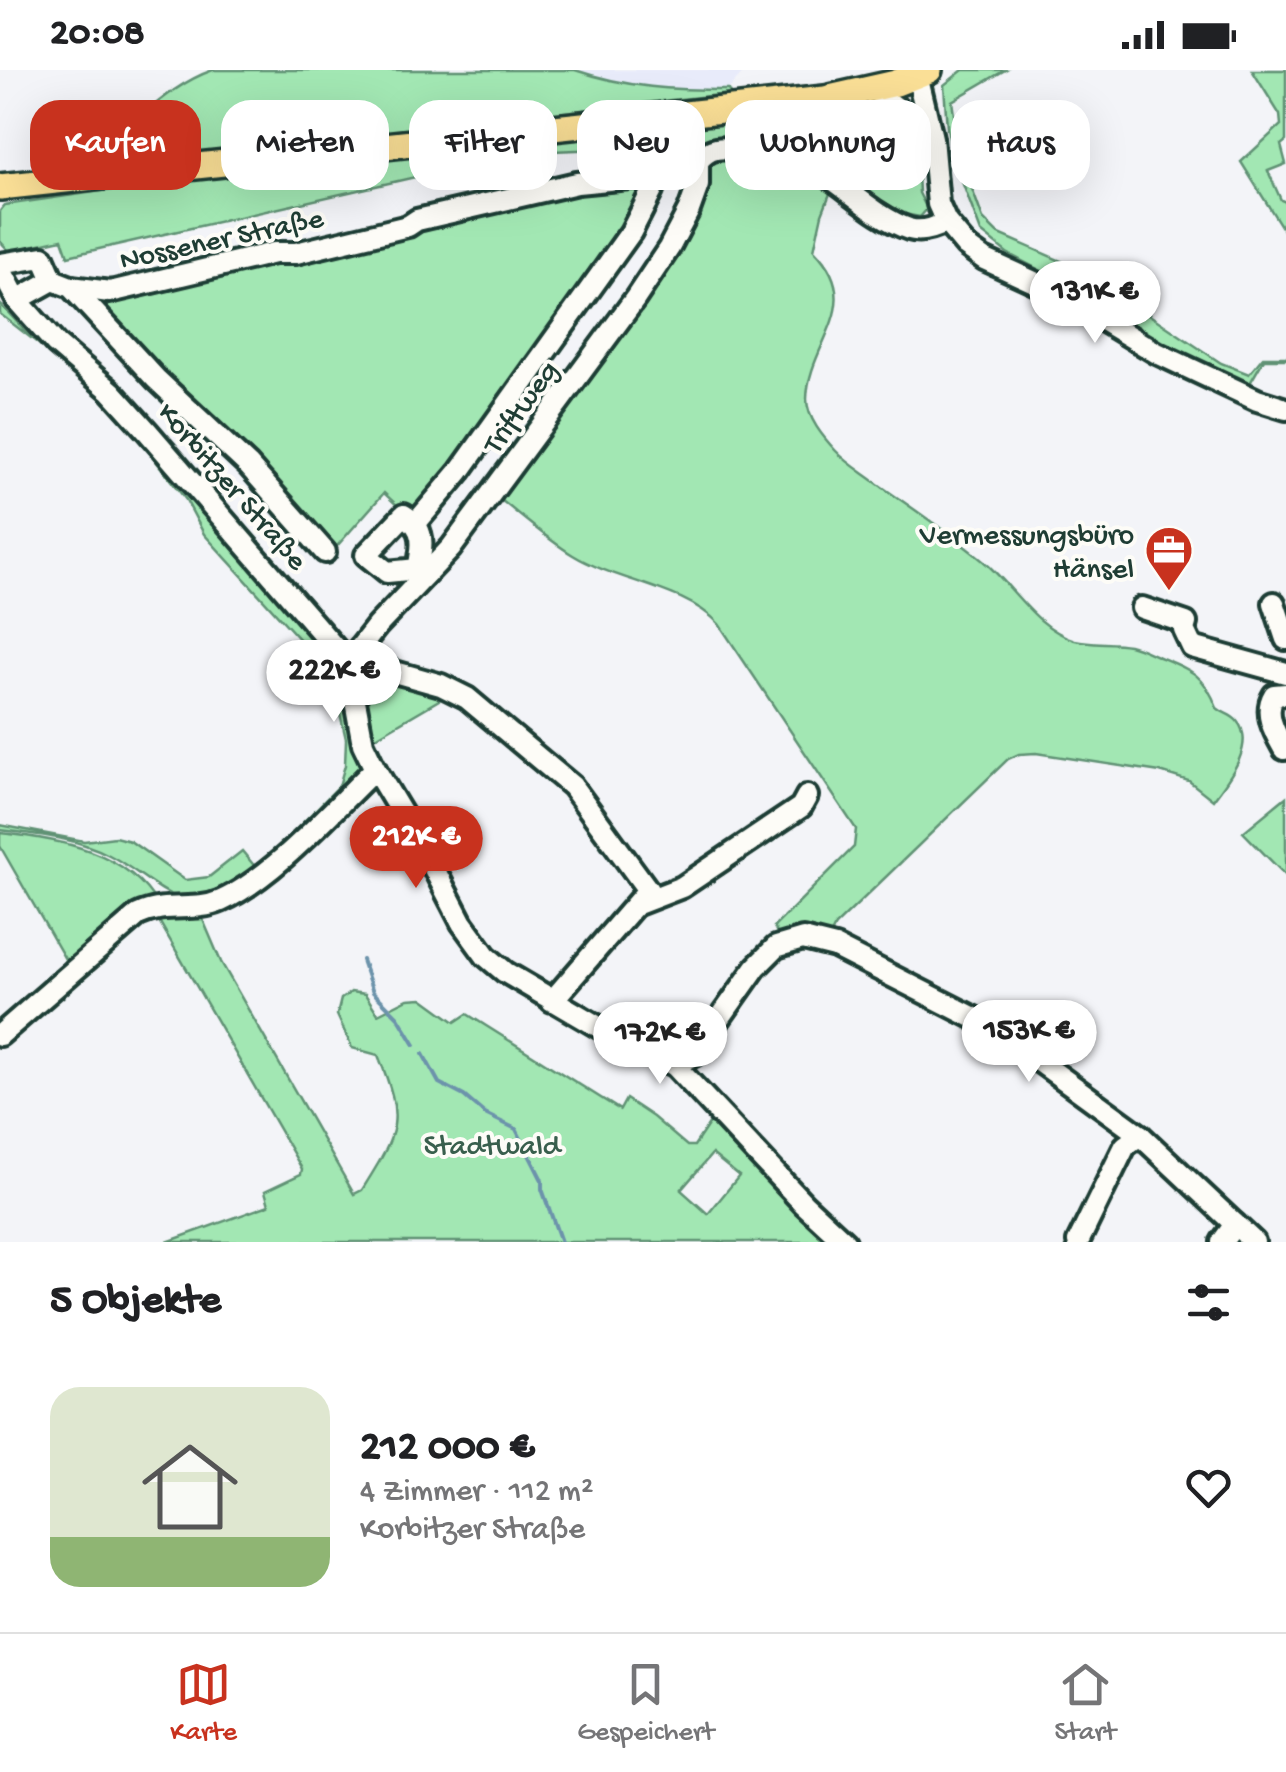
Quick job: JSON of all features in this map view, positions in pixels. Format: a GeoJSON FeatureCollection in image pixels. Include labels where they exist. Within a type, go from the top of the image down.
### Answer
{"type":"FeatureCollection","features":[{"type":"Feature","properties":{"kind":"main road"},"geometry":{"type":"LineString","coordinates":[[0,188],[794,102],[873,89],[921,72]]}},
{"type":"Feature","properties":{"kind":"street"},"geometry":{"type":"LineString","coordinates":[[921,72],[938,204],[946,222],[966,246],[1056,292],[1188,368],[1256,400],[1286,409]]}},
{"type":"Feature","properties":{"kind":"street"},"geometry":{"type":"LineString","coordinates":[[873,89],[913,118],[932,138]]}},
{"type":"Feature","properties":{"kind":"street","name":"Nossener Straße"},"geometry":{"type":"LineString","coordinates":[[705,153],[727,148],[780,155],[828,176],[907,228],[928,230],[946,222]]}},
{"type":"Feature","properties":{"kind":"street","name":"Nossener Straße"},"geometry":{"type":"LineString","coordinates":[[62,283],[110,292],[274,254],[296,253],[408,226],[416,220],[577,183]]}},
{"type":"Feature","properties":{"kind":"street"},"geometry":{"type":"LineString","coordinates":[[416,523],[460,471],[567,326],[632,232],[652,190]]}},
{"type":"Feature","properties":{"kind":"street","name":"Triftweg"},"geometry":{"type":"LineString","coordinates":[[348,663],[422,572],[451,548],[598,349],[669,248],[696,190]]}},
{"type":"Feature","properties":{"kind":"street"},"geometry":{"type":"LineString","coordinates":[[0,266],[43,256],[62,283],[248,465],[325,552]]}},
{"type":"Feature","properties":{"kind":"street","name":"Korbitzer Straße"},"geometry":{"type":"LineString","coordinates":[[0,266],[17,300],[56,344],[110,391],[148,432],[348,663]]}},
{"type":"Feature","properties":{"kind":"street"},"geometry":{"type":"LineString","coordinates":[[17,300],[62,283]]}},
{"type":"Feature","properties":{"kind":"street"},"geometry":{"type":"LineString","coordinates":[[567,326],[598,349]]}},
{"type":"Feature","properties":{"kind":"street"},"geometry":{"type":"LineString","coordinates":[[404,514],[416,523],[422,535],[422,572],[387,572],[366,555],[404,514]]}},
{"type":"Feature","properties":{"kind":"street"},"geometry":{"type":"LineString","coordinates":[[1274,603],[1286,639]]}},
{"type":"Feature","properties":{"kind":"street"},"geometry":{"type":"LineString","coordinates":[[1142,608],[1186,624],[1184,630],[1192,647],[1286,673]]}},
{"type":"Feature","properties":{"kind":"street"},"geometry":{"type":"LineString","coordinates":[[552,1002],[648,890],[572,786],[456,690],[366,664],[348,663],[363,744],[476,944],[505,972],[552,1002],[643,1053],[674,1065],[804,1204],[845,1242]]}},
{"type":"Feature","properties":{"kind":"street"},"geometry":{"type":"LineString","coordinates":[[1284,750],[1271,723],[1270,701],[1274,695],[1286,695]]}},
{"type":"Feature","properties":{"kind":"street"},"geometry":{"type":"LineString","coordinates":[[0,1036],[138,915],[164,906],[210,905],[237,892],[279,860],[376,769]]}},
{"type":"Feature","properties":{"kind":"street"},"geometry":{"type":"LineString","coordinates":[[636,905],[682,887],[801,807],[807,796]]}},
{"type":"Feature","properties":{"kind":"street"},"geometry":{"type":"LineString","coordinates":[[674,1065],[694,1055],[756,967],[782,943],[803,939],[836,947],[977,1019],[1140,1135],[1254,1242]]}},
{"type":"Feature","properties":{"kind":"street"},"geometry":{"type":"LineString","coordinates":[[1078,1242],[1125,1146],[1140,1135]]}},
{"type":"Feature","properties":{"kind":"street"},"geometry":{"type":"LineString","coordinates":[[1222,1242],[1235,1224]]}},
{"type":"Feature","properties":{"kind":"shaded area"},"geometry":{"type":"Polygon","coordinates":[[[575,70],[746,70],[728,90],[661,90],[615,83],[575,70]]]}},
{"type":"Feature","properties":{"kind":"green space"},"geometry":{"type":"Polygon","coordinates":[[[213,70],[575,70],[632,84],[728,90],[730,94],[677,100],[577,100],[577,111],[557,113],[557,100],[409,100],[409,130],[389,132],[389,100],[221,100],[221,151],[201,152],[201,100],[161,100],[213,70]]]}},
{"type":"Feature","properties":{"kind":"green space"},"geometry":{"type":"Polygon","coordinates":[[[963,70],[1005,70],[951,100],[951,148],[947,128],[944,85],[963,70]]]}},
{"type":"Feature","properties":{"kind":"green space"},"geometry":{"type":"Polygon","coordinates":[[[1252,70],[1286,70],[1286,141],[1281,145],[1286,164],[1268,171],[1281,200],[1286,202],[1286,234],[1241,162],[1281,125],[1280,115],[1252,70]]]}},
{"type":"Feature","properties":{"kind":"green space"},"geometry":{"type":"Polygon","coordinates":[[[705,123],[725,124],[725,158],[705,156],[705,123]]]}},
{"type":"Feature","properties":{"kind":"green space"},"geometry":{"type":"Polygon","coordinates":[[[577,136],[577,150],[557,151],[557,139],[577,136]]]}},
{"type":"Feature","properties":{"kind":"green space"},"geometry":{"type":"Polygon","coordinates":[[[409,154],[409,178],[389,183],[389,156],[409,154]]]}},
{"type":"Feature","properties":{"kind":"green space"},"geometry":{"type":"Polygon","coordinates":[[[712,160],[725,161],[725,190],[831,191],[814,250],[829,270],[836,288],[836,306],[810,378],[807,399],[813,420],[841,456],[989,566],[1050,627],[1075,640],[1136,647],[1187,669],[1201,680],[1217,708],[1237,721],[1244,741],[1238,762],[1213,800],[1189,781],[1160,772],[1036,753],[1019,754],[1008,759],[835,926],[832,932],[836,938],[782,943],[774,927],[854,847],[856,829],[719,624],[688,601],[573,555],[492,493],[635,299],[691,190],[705,190],[705,168],[712,160]]]}},
{"type":"Feature","properties":{"kind":"green space"},"geometry":{"type":"Polygon","coordinates":[[[221,174],[221,190],[358,190],[68,256],[62,239],[9,251],[0,241],[0,211],[5,205],[108,190],[201,190],[201,176],[221,174]]]}},
{"type":"Feature","properties":{"kind":"green space"},"geometry":{"type":"Polygon","coordinates":[[[577,190],[652,191],[416,523],[384,493],[330,554],[109,331],[91,288],[577,190]]]}},
{"type":"Feature","properties":{"kind":"green space"},"geometry":{"type":"Polygon","coordinates":[[[864,190],[919,190],[927,209],[920,217],[904,214],[864,190]]]}},
{"type":"Feature","properties":{"kind":"green space"},"geometry":{"type":"Polygon","coordinates":[[[965,190],[972,190],[983,219],[997,233],[1084,271],[1221,363],[1249,374],[1263,357],[1286,359],[1264,359],[1246,390],[1139,334],[1084,293],[1007,253],[981,232],[965,190]]]}},
{"type":"Feature","properties":{"kind":"green space","name":"Stadtwald"},"geometry":{"type":"Polygon","coordinates":[[[0,304],[31,337],[40,332],[104,392],[348,663],[456,690],[364,744],[375,769],[279,860],[198,908],[221,962],[354,1194],[362,1190],[384,1153],[395,1111],[378,1055],[352,1048],[337,1015],[341,999],[351,992],[365,994],[378,1014],[408,999],[422,998],[455,1022],[467,1014],[620,1110],[626,1099],[687,1146],[694,1146],[718,1110],[845,1242],[167,1242],[269,1205],[265,1191],[301,1174],[302,1169],[152,909],[73,973],[0,846],[0,833],[90,851],[129,872],[159,907],[184,901],[97,849],[0,830],[0,825],[84,841],[115,837],[130,841],[185,880],[209,877],[242,851],[257,869],[339,786],[346,739],[333,683],[322,664],[204,534],[186,500],[119,413],[76,373],[0,314],[0,304]],[[712,1154],[681,1190],[708,1214],[739,1176],[712,1154]]]}},
{"type":"Feature","properties":{"kind":"green space"},"geometry":{"type":"Polygon","coordinates":[[[1286,797],[1286,876],[1243,832],[1286,797]]]}},
{"type":"Feature","properties":{"kind":"waterway"},"geometry":{"type":"LineString","coordinates":[[362,960],[373,992],[398,1017],[415,1045]]}},
{"type":"Feature","properties":{"kind":"waterway"},"geometry":{"type":"LineString","coordinates":[[423,1054],[439,1083],[464,1096],[485,1114],[516,1129],[542,1180],[561,1242]]}},
{"type":"Feature","properties":{"kind":"place","name":"Vermessungsbüro Hänsel"},"geometry":{"type":"Point","coordinates":[1169,592]}}]}
